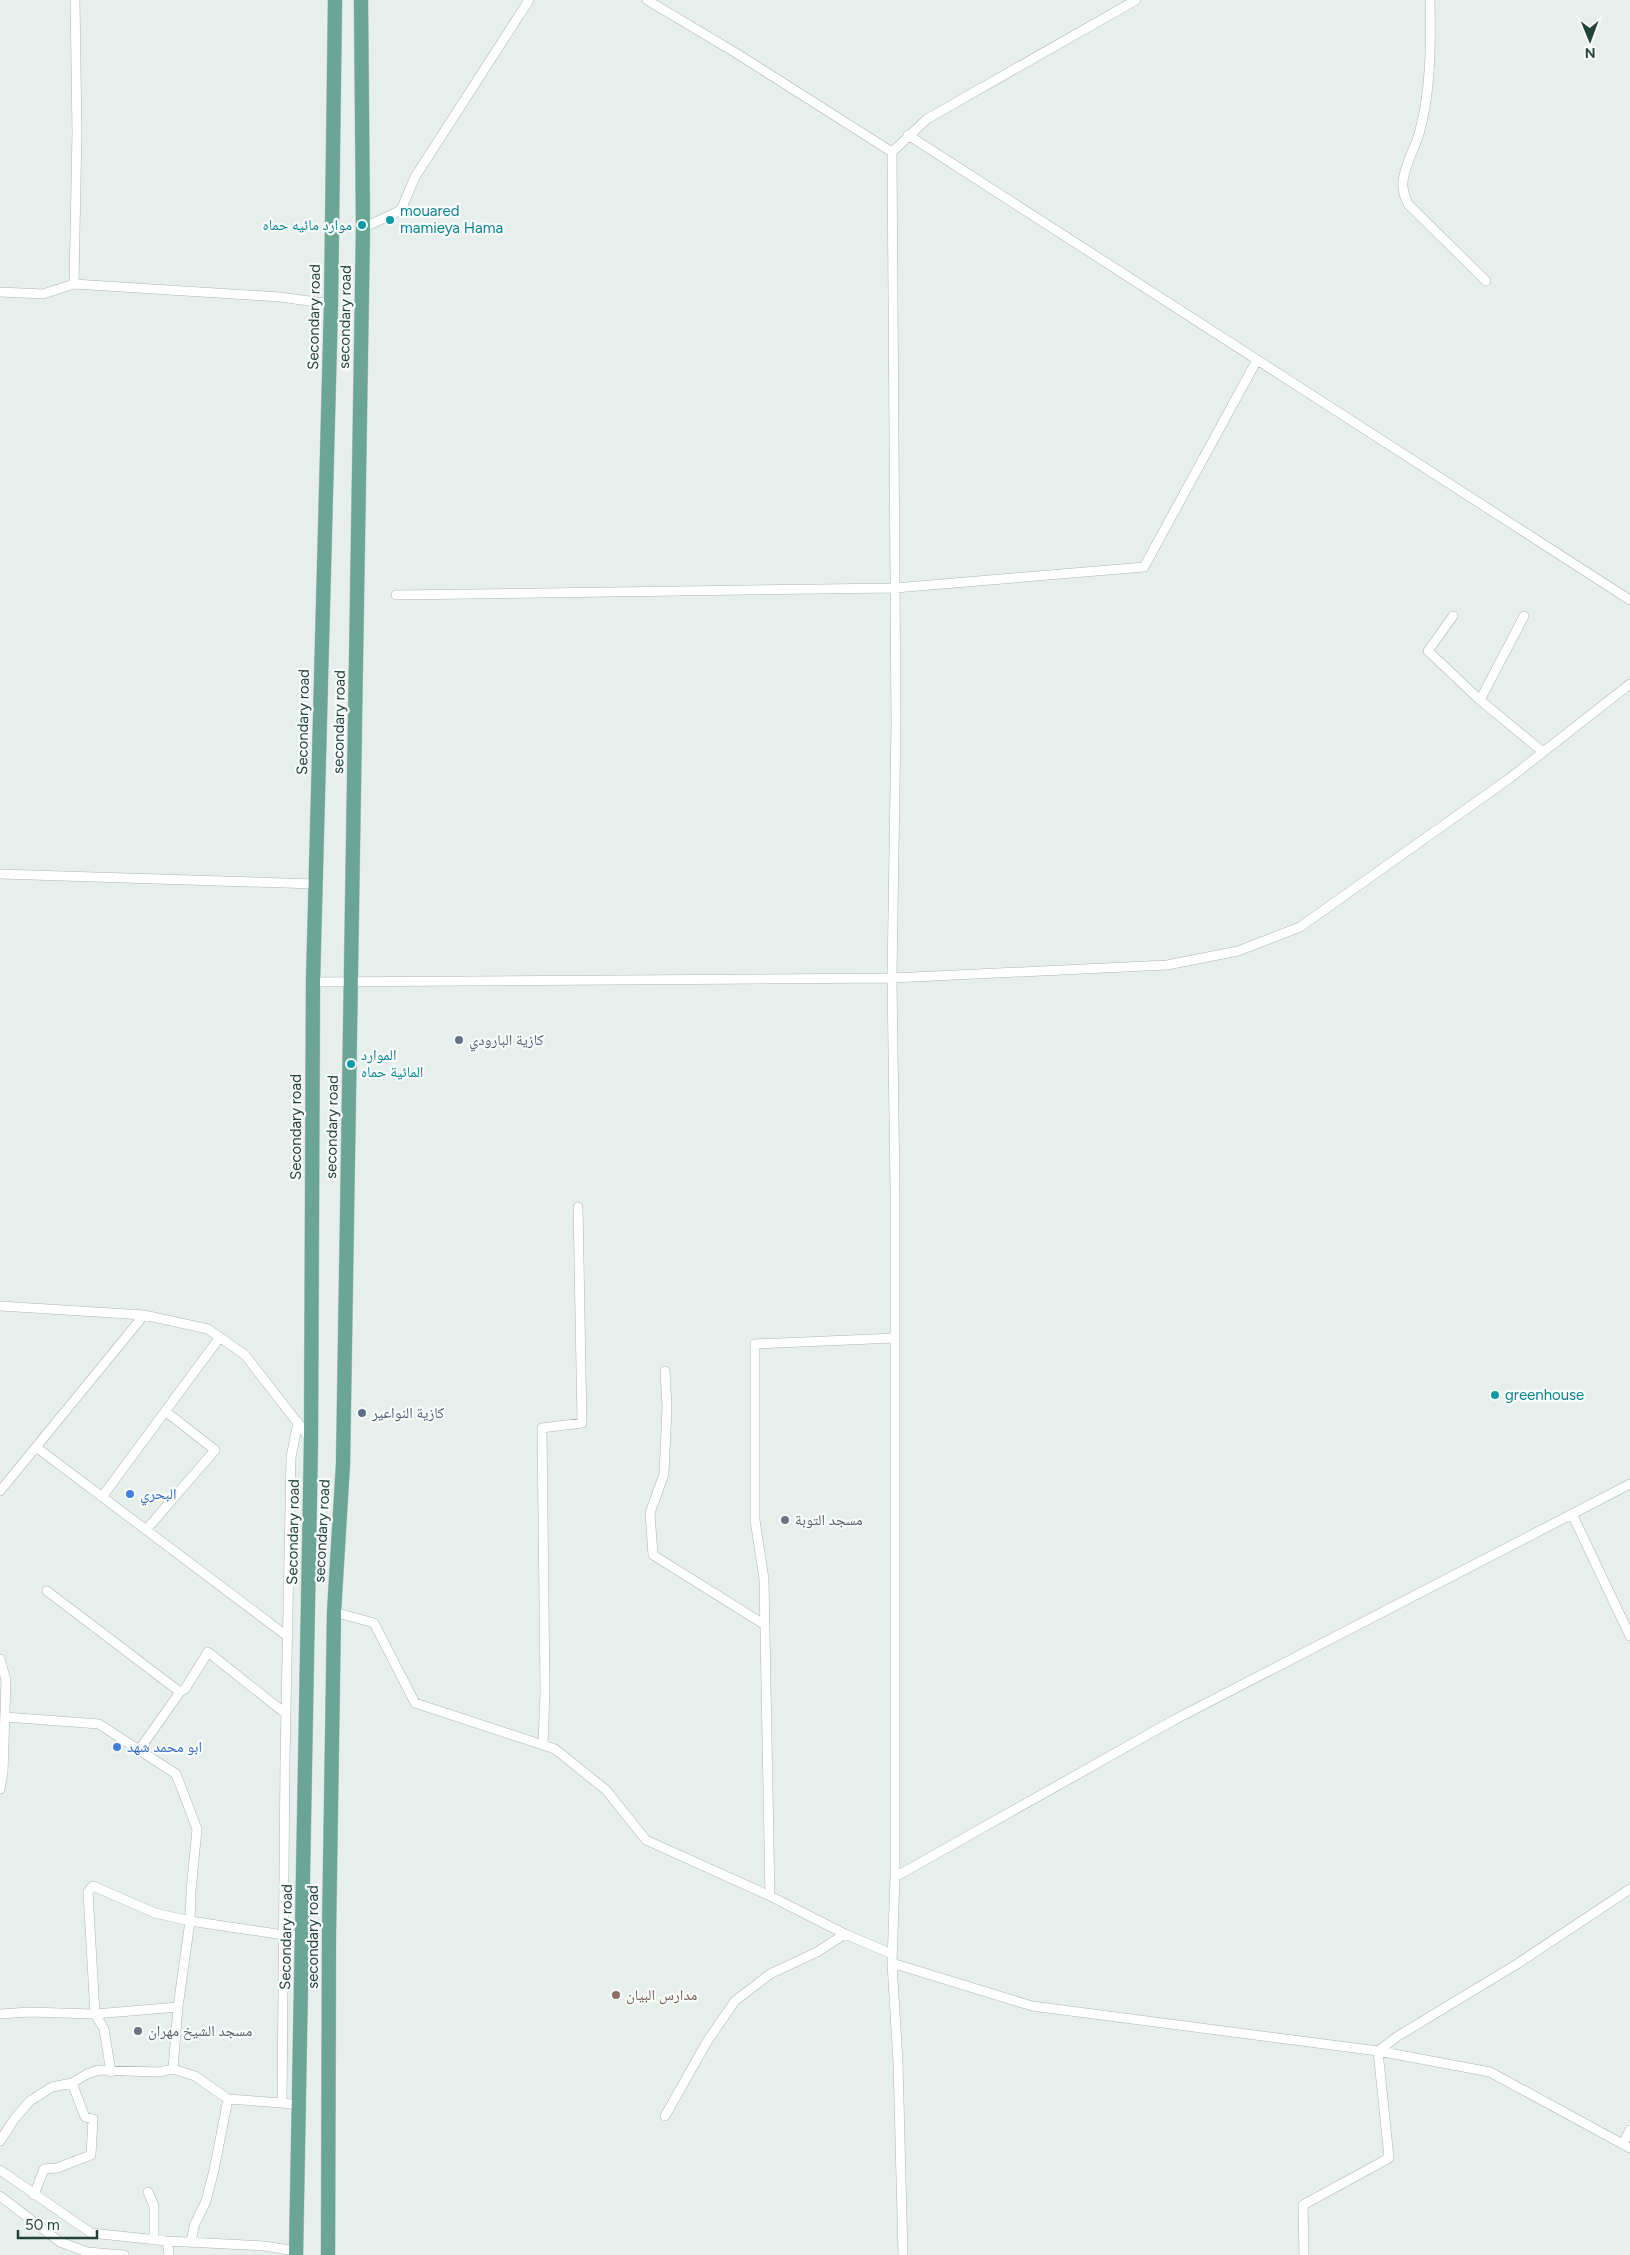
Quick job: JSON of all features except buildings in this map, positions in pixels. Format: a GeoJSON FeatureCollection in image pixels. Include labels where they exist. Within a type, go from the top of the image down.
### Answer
{"type":"FeatureCollection","features":[{"type":"Feature","properties":{"kind":"main road","name":"Secondary road"},"geometry":{"type":"LineString","coordinates":[[293,2254],[300,2105],[311,1440],[313,982],[330,304],[335,0]]}},
{"type":"Feature","properties":{"kind":"main road","name":"secondary road"},"geometry":{"type":"LineString","coordinates":[[328,2255],[329,1934],[334,1612],[343,1464],[363,228],[361,0]]}},
{"type":"Feature","properties":{"kind":"street"},"geometry":{"type":"LineString","coordinates":[[74,284],[77,132],[75,0]]}},
{"type":"Feature","properties":{"kind":"street"},"geometry":{"type":"LineString","coordinates":[[363,228],[402,210],[415,177],[529,0]]}},
{"type":"Feature","properties":{"kind":"street"},"geometry":{"type":"LineString","coordinates":[[647,0],[736,52],[892,152]]}},
{"type":"Feature","properties":{"kind":"street"},"geometry":{"type":"LineString","coordinates":[[903,2255],[898,2062],[892,1958],[896,1877],[892,978],[896,724],[892,152],[927,119],[1136,0]]}},
{"type":"Feature","properties":{"kind":"street"},"geometry":{"type":"LineString","coordinates":[[1430,0],[1430,41],[1426,91],[1419,134],[1404,175],[1403,190],[1408,204],[1486,281]]}},
{"type":"Feature","properties":{"kind":"street"},"geometry":{"type":"LineString","coordinates":[[908,135],[1630,600]]}},
{"type":"Feature","properties":{"kind":"street"},"geometry":{"type":"LineString","coordinates":[[0,292],[43,294],[74,284],[280,298],[330,304]]}},
{"type":"Feature","properties":{"kind":"street"},"geometry":{"type":"LineString","coordinates":[[396,595],[895,588],[1144,567],[1257,360]]}},
{"type":"Feature","properties":{"kind":"street"},"geometry":{"type":"LineString","coordinates":[[1453,616],[1428,651],[1480,700],[1543,752]]}},
{"type":"Feature","properties":{"kind":"street"},"geometry":{"type":"LineString","coordinates":[[1480,700],[1524,616]]}},
{"type":"Feature","properties":{"kind":"street"},"geometry":{"type":"LineString","coordinates":[[313,982],[892,978],[1167,965],[1238,951],[1300,927],[1543,752],[1630,684]]}},
{"type":"Feature","properties":{"kind":"street"},"geometry":{"type":"LineString","coordinates":[[0,874],[316,884]]}},
{"type":"Feature","properties":{"kind":"street"},"geometry":{"type":"LineString","coordinates":[[543,1745],[545,1681],[542,1428],[582,1423],[578,1207]]}},
{"type":"Feature","properties":{"kind":"street"},"geometry":{"type":"LineString","coordinates":[[0,1306],[144,1315],[208,1329],[245,1355],[311,1440]]}},
{"type":"Feature","properties":{"kind":"street"},"geometry":{"type":"LineString","coordinates":[[0,1491],[144,1315]]}},
{"type":"Feature","properties":{"kind":"street"},"geometry":{"type":"LineString","coordinates":[[102,1497],[220,1337]]}},
{"type":"Feature","properties":{"kind":"street"},"geometry":{"type":"LineString","coordinates":[[770,1896],[764,1579],[755,1520],[755,1344],[895,1338]]}},
{"type":"Feature","properties":{"kind":"street"},"geometry":{"type":"LineString","coordinates":[[665,1371],[667,1406],[664,1474],[650,1514],[653,1556],[765,1626]]}},
{"type":"Feature","properties":{"kind":"street"},"geometry":{"type":"LineString","coordinates":[[146,1530],[215,1450],[165,1411]]}},
{"type":"Feature","properties":{"kind":"street"},"geometry":{"type":"LineString","coordinates":[[282,2103],[287,1636],[291,1457],[298,1422]]}},
{"type":"Feature","properties":{"kind":"street"},"geometry":{"type":"LineString","coordinates":[[36,1447],[287,1636]]}},
{"type":"Feature","properties":{"kind":"street"},"geometry":{"type":"LineString","coordinates":[[896,1877],[1174,1720],[1630,1484]]}},
{"type":"Feature","properties":{"kind":"street"},"geometry":{"type":"LineString","coordinates":[[1572,1514],[1630,1636]]}},
{"type":"Feature","properties":{"kind":"street"},"geometry":{"type":"LineString","coordinates":[[47,1591],[180,1692]]}},
{"type":"Feature","properties":{"kind":"street"},"geometry":{"type":"LineString","coordinates":[[334,1612],[374,1623],[415,1703],[556,1749],[606,1790],[646,1840],[770,1896],[892,1958],[1032,2006],[1378,2051],[1490,2072],[1626,2146],[1630,2130]]}},
{"type":"Feature","properties":{"kind":"street"},"geometry":{"type":"LineString","coordinates":[[139,1750],[180,1692],[185,1689],[208,1652],[286,1714]]}},
{"type":"Feature","properties":{"kind":"street"},"geometry":{"type":"LineString","coordinates":[[0,1659],[6,1680],[3,1773],[0,1789]]}},
{"type":"Feature","properties":{"kind":"street"},"geometry":{"type":"LineString","coordinates":[[5,1717],[100,1724],[176,1774],[197,1829],[190,1920],[178,2006],[172,2069]]}},
{"type":"Feature","properties":{"kind":"street"},"geometry":{"type":"LineString","coordinates":[[111,2072],[104,2029],[95,2014],[88,1892],[93,1886],[155,1913],[284,1935],[303,1936]]}},
{"type":"Feature","properties":{"kind":"street"},"geometry":{"type":"LineString","coordinates":[[1378,2051],[1398,2036],[1517,1964],[1630,1889]]}},
{"type":"Feature","properties":{"kind":"street"},"geometry":{"type":"LineString","coordinates":[[665,2116],[708,2040],[735,2001],[770,1974],[817,1952],[845,1934]]}},
{"type":"Feature","properties":{"kind":"street"},"geometry":{"type":"LineString","coordinates":[[0,2014],[30,2012],[95,2014],[178,2006]]}},
{"type":"Feature","properties":{"kind":"street"},"geometry":{"type":"LineString","coordinates":[[1304,2255],[1303,2205],[1389,2158],[1378,2051]]}},
{"type":"Feature","properties":{"kind":"street"},"geometry":{"type":"LineString","coordinates":[[0,2141],[15,2118],[30,2101],[52,2087],[72,2083],[87,2074],[99,2070],[111,2072],[158,2072],[172,2069],[195,2076],[228,2099],[300,2105]]}},
{"type":"Feature","properties":{"kind":"street"},"geometry":{"type":"LineString","coordinates":[[34,2195],[44,2169],[57,2168],[91,2155],[93,2119],[85,2117],[72,2083]]}},
{"type":"Feature","properties":{"kind":"street"},"geometry":{"type":"LineString","coordinates":[[190,2242],[194,2226],[206,2202],[228,2099]]}},
{"type":"Feature","properties":{"kind":"street"},"geometry":{"type":"LineString","coordinates":[[0,2170],[91,2233],[167,2241],[264,2246],[293,2254]]}},
{"type":"Feature","properties":{"kind":"street"},"geometry":{"type":"LineString","coordinates":[[148,2192],[154,2206],[154,2240]]}},
{"type":"Feature","properties":{"kind":"street"},"geometry":{"type":"LineString","coordinates":[[0,2196],[60,2242],[87,2252],[124,2255]]}},
{"type":"Feature","properties":{"kind":"street"},"geometry":{"type":"LineString","coordinates":[[167,2241],[169,2255]]}},
{"type":"Feature","properties":{"kind":"place","name":"mouared mamieya Hama"},"geometry":{"type":"Point","coordinates":[390,220]}},
{"type":"Feature","properties":{"kind":"place","name":"موارد مائيه حماه"},"geometry":{"type":"Point","coordinates":[362,225]}},
{"type":"Feature","properties":{"kind":"place","name":"كازية البارودي"},"geometry":{"type":"Point","coordinates":[459,1040]}},
{"type":"Feature","properties":{"kind":"place","name":"الموارد المائية حماه"},"geometry":{"type":"Point","coordinates":[351,1064]}},
{"type":"Feature","properties":{"kind":"place","name":"greenhouse"},"geometry":{"type":"Point","coordinates":[1495,1395]}},
{"type":"Feature","properties":{"kind":"place","name":"كازية النواعير"},"geometry":{"type":"Point","coordinates":[362,1413]}},
{"type":"Feature","properties":{"kind":"place","name":"البحري"},"geometry":{"type":"Point","coordinates":[130,1494]}},
{"type":"Feature","properties":{"kind":"place","name":"مسجد التوبة"},"geometry":{"type":"Point","coordinates":[785,1520]}},
{"type":"Feature","properties":{"kind":"place","name":"ابو محمد شهد"},"geometry":{"type":"Point","coordinates":[117,1747]}},
{"type":"Feature","properties":{"kind":"place","name":"مدارس البيان"},"geometry":{"type":"Point","coordinates":[616,1995]}},
{"type":"Feature","properties":{"kind":"place","name":"مسجد الشيخ مهران"},"geometry":{"type":"Point","coordinates":[138,2031]}}]}
